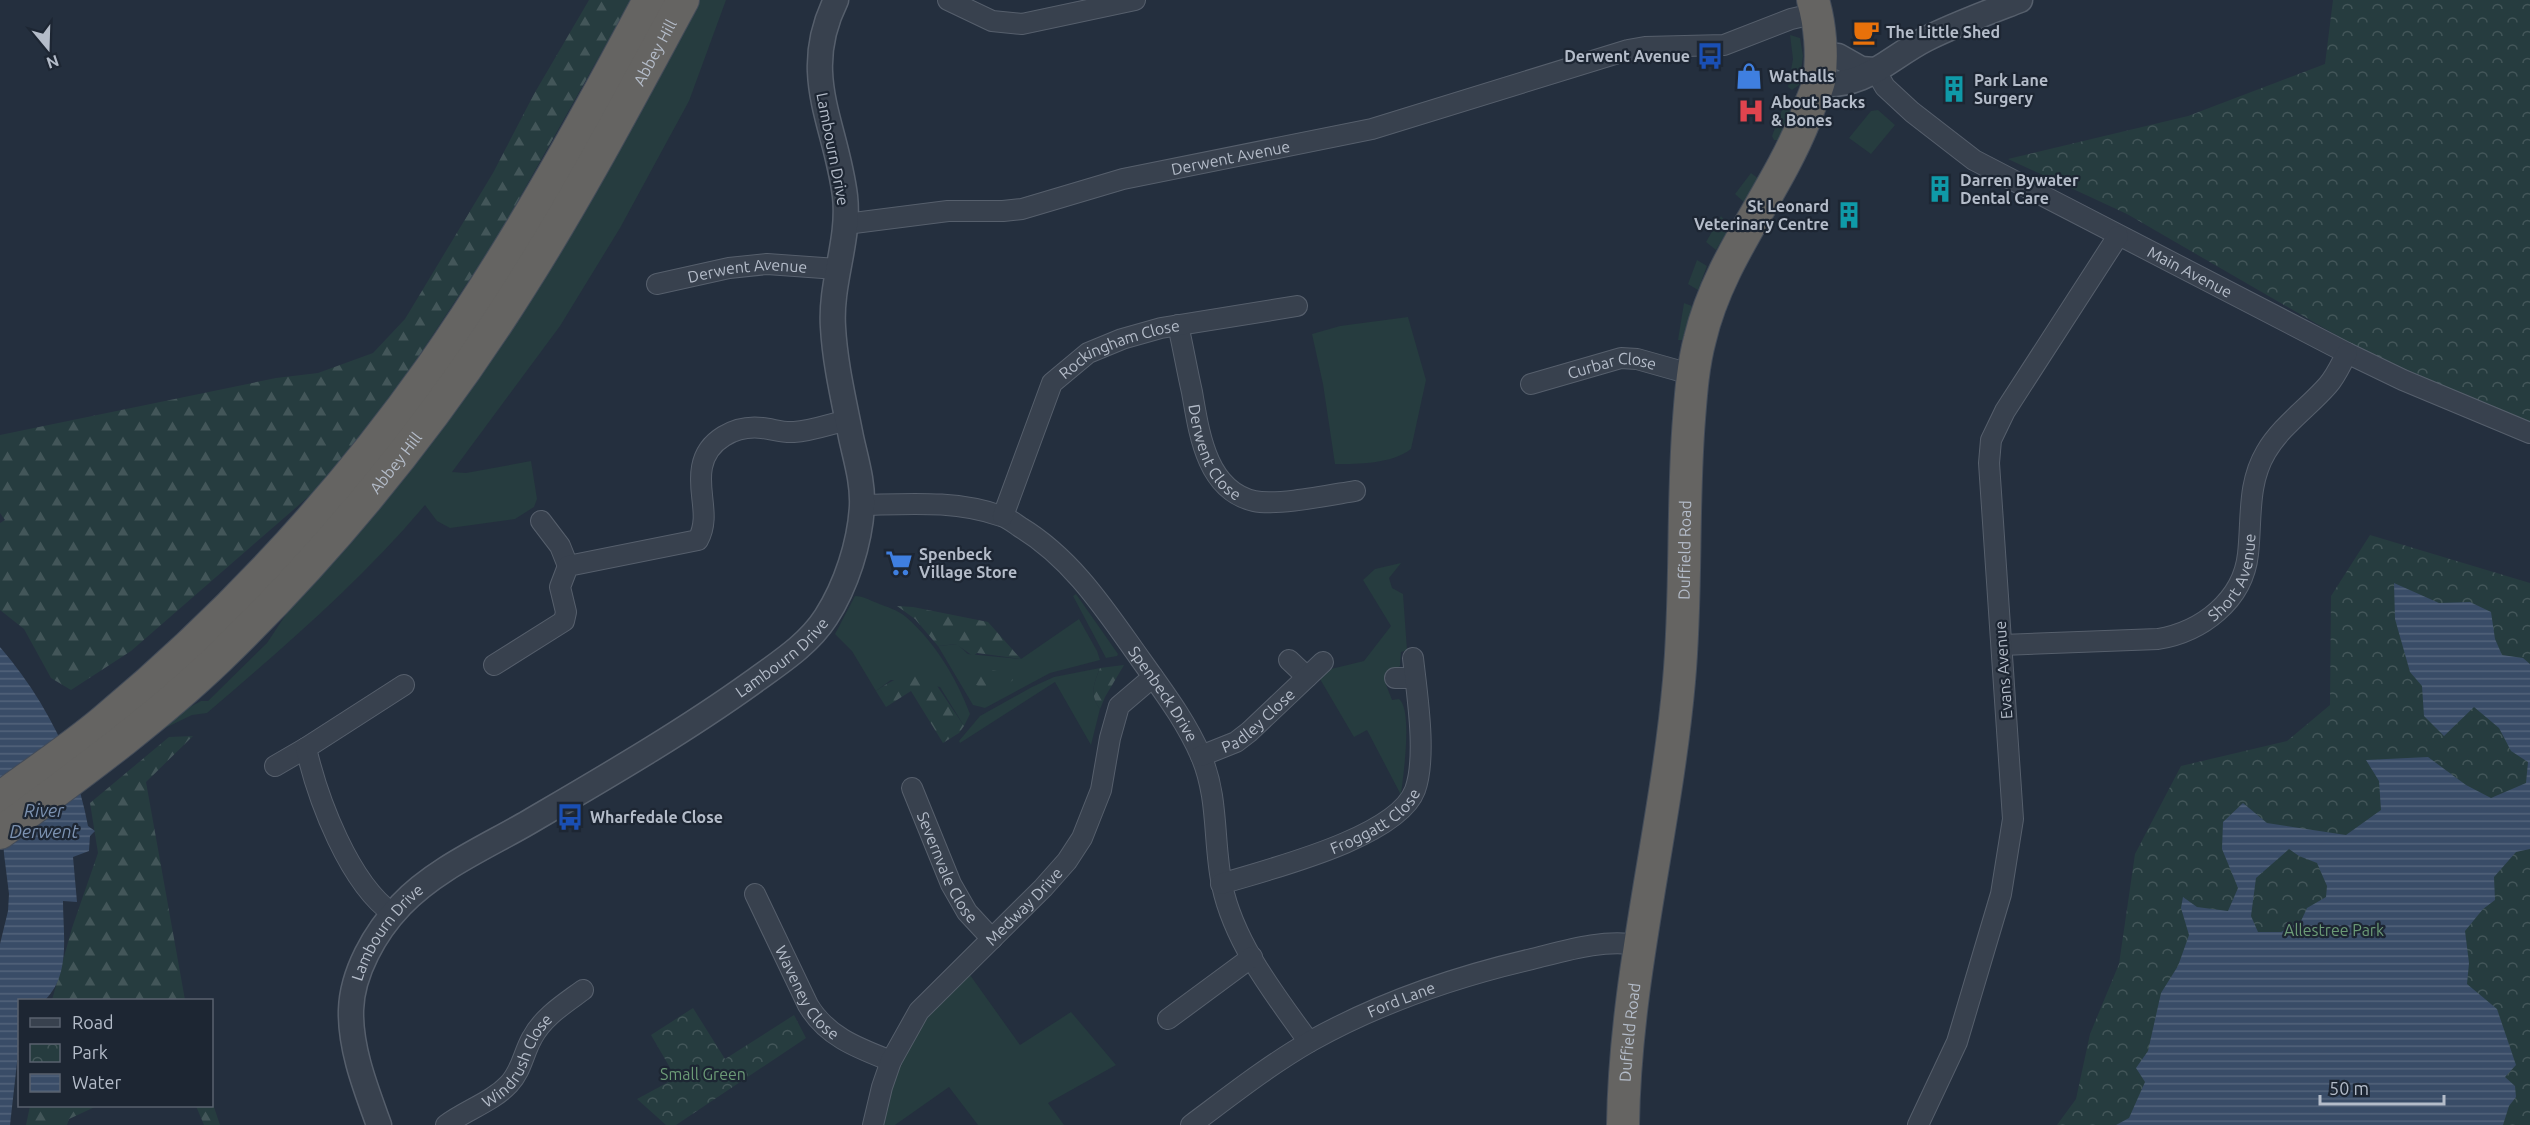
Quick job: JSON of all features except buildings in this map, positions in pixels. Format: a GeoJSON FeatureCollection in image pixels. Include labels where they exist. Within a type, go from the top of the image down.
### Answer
{"type":"FeatureCollection","features":[{"type":"Feature","properties":{"kind":"highway","name":"Abbey Hill"},"geometry":{"type":"LineString","coordinates":[[0,833],[94,746],[286,546],[370,448],[430,369],[494,275],[550,183],[649,0]]}},
{"type":"Feature","properties":{"kind":"highway","name":"Abbey Hill"},"geometry":{"type":"LineString","coordinates":[[0,798],[94,746],[217,660],[305,570],[388,473],[456,383],[521,287],[576,196],[683,0]]}},
{"type":"Feature","properties":{"kind":"highway","name":"Duffield Road"},"geometry":{"type":"LineString","coordinates":[[1623,1125],[1639,945],[1658,842],[1675,727],[1683,613],[1686,452],[1700,339],[1716,290],[1734,252],[1795,143],[1819,70],[1815,6]]}},
{"type":"Feature","properties":{"kind":"street","name":"Lambourn Drive"},"geometry":{"type":"LineString","coordinates":[[379,1125],[352,1038],[351,1008],[356,979],[374,942],[393,914],[437,876],[585,789],[726,700],[789,656],[811,637],[826,617],[848,570],[858,536],[862,505],[859,472],[833,326],[837,269],[846,224],[843,181],[824,113],[821,83],[822,39],[827,18],[836,0]]}},
{"type":"Feature","properties":{"kind":"street"},"geometry":{"type":"LineString","coordinates":[[948,0],[992,21],[1022,24],[1135,0]]}},
{"type":"Feature","properties":{"kind":"street"},"geometry":{"type":"LineString","coordinates":[[1819,70],[1838,56],[1861,69],[1875,70],[1925,40],[2020,0]]}},
{"type":"Feature","properties":{"kind":"street","name":"Derwent Avenue"},"geometry":{"type":"LineString","coordinates":[[846,224],[948,211],[1003,212],[1022,209],[1123,179],[1372,129],[1629,50],[1645,47],[1724,45],[1791,19],[1815,6]]}},
{"type":"Feature","properties":{"kind":"street","name":"Main Avenue"},"geometry":{"type":"LineString","coordinates":[[1875,70],[1885,86],[1912,111],[1974,160],[2347,353],[2403,380],[2530,433]]}},
{"type":"Feature","properties":{"kind":"street","name":"Evans Avenue"},"geometry":{"type":"LineString","coordinates":[[1918,1125],[1957,1042],[2001,894],[2013,819],[1989,463],[1991,440],[1998,423],[2024,380],[2118,236]]}},
{"type":"Feature","properties":{"kind":"street","name":"Derwent Avenue"},"geometry":{"type":"LineString","coordinates":[[657,284],[729,268],[767,264],[837,269]]}},
{"type":"Feature","properties":{"kind":"street","name":"Rockingham Close"},"geometry":{"type":"LineString","coordinates":[[1003,516],[1052,383],[1088,353],[1122,339],[1178,325],[1297,306]]}},
{"type":"Feature","properties":{"kind":"street","name":"Derwent Close"},"geometry":{"type":"LineString","coordinates":[[1178,325],[1203,446],[1217,476],[1227,486],[1255,501],[1304,499],[1355,491]]}},
{"type":"Feature","properties":{"kind":"street","name":"Short Avenue"},"geometry":{"type":"LineString","coordinates":[[2002,645],[2158,639],[2183,634],[2216,614],[2233,594],[2247,561],[2253,485],[2264,457],[2287,426],[2330,383],[2347,353]]}},
{"type":"Feature","properties":{"kind":"street","name":"Curbar Close"},"geometry":{"type":"LineString","coordinates":[[1531,384],[1621,358],[1637,359],[1694,375]]}},
{"type":"Feature","properties":{"kind":"street"},"geometry":{"type":"LineString","coordinates":[[568,566],[698,540],[705,518],[700,479],[705,455],[712,445],[733,431],[750,428],[793,432],[848,420]]}},
{"type":"Feature","properties":{"kind":"street","name":"Spenbeck Drive"},"geometry":{"type":"LineString","coordinates":[[862,505],[956,504],[1003,516],[1046,543],[1095,594],[1181,719],[1201,756],[1210,782],[1214,806],[1221,884],[1238,933],[1280,1002],[1309,1042]]}},
{"type":"Feature","properties":{"kind":"street"},"geometry":{"type":"LineString","coordinates":[[494,665],[564,621],[566,612],[560,587],[568,566],[560,546],[541,521]]}},
{"type":"Feature","properties":{"kind":"street","name":"Froggatt Close"},"geometry":{"type":"LineString","coordinates":[[1221,884],[1313,855],[1352,840],[1388,822],[1405,808],[1415,790],[1421,764],[1413,658]]}},
{"type":"Feature","properties":{"kind":"street","name":"Padley Close"},"geometry":{"type":"LineString","coordinates":[[1289,660],[1307,677]]}},
{"type":"Feature","properties":{"kind":"street","name":"Padley Close"},"geometry":{"type":"LineString","coordinates":[[1201,756],[1236,741],[1249,732],[1323,662]]}},
{"type":"Feature","properties":{"kind":"street","name":"Medway Drive"},"geometry":{"type":"LineString","coordinates":[[873,1125],[891,1061],[919,1011],[1067,861],[1082,838],[1101,790],[1114,717],[1119,706],[1129,695],[1153,677]]}},
{"type":"Feature","properties":{"kind":"street"},"geometry":{"type":"LineString","coordinates":[[1395,678],[1415,678]]}},
{"type":"Feature","properties":{"kind":"street"},"geometry":{"type":"LineString","coordinates":[[276,766],[404,685]]}},
{"type":"Feature","properties":{"kind":"street"},"geometry":{"type":"LineString","coordinates":[[306,748],[321,799],[355,871],[378,903],[393,914]]}},
{"type":"Feature","properties":{"kind":"street","name":"Severnvale Close"},"geometry":{"type":"LineString","coordinates":[[912,788],[951,884],[967,912],[992,939]]}},
{"type":"Feature","properties":{"kind":"street","name":"Waveney Close"},"geometry":{"type":"LineString","coordinates":[[755,894],[808,1005],[819,1022],[843,1041],[891,1061]]}},
{"type":"Feature","properties":{"kind":"street","name":"Ford Lane"},"geometry":{"type":"LineString","coordinates":[[1191,1125],[1309,1042],[1407,995],[1484,970],[1598,943],[1639,945]]}},
{"type":"Feature","properties":{"kind":"street"},"geometry":{"type":"LineString","coordinates":[[1168,1019],[1252,957]]}},
{"type":"Feature","properties":{"kind":"street","name":"Windrush Close"},"geometry":{"type":"LineString","coordinates":[[446,1125],[498,1094],[508,1085],[519,1072],[538,1028],[550,1015],[583,990]]}},
{"type":"Feature","properties":{"kind":"green space"},"geometry":{"type":"Polygon","coordinates":[[[589,0],[631,0],[497,238],[397,389],[315,491],[131,651],[71,690],[51,678],[24,629],[0,610],[0,523],[5,520],[0,513],[0,435],[276,378],[318,373],[373,353],[405,319],[493,173],[534,94],[589,0]]]}},
{"type":"Feature","properties":{"kind":"green space"},"geometry":{"type":"Polygon","coordinates":[[[693,0],[726,0],[689,101],[620,228],[560,326],[452,472],[466,473],[531,461],[537,499],[534,507],[515,519],[450,528],[437,521],[425,505],[347,588],[207,713],[192,715],[161,730],[162,722],[201,701],[208,701],[267,643],[693,0]]]}},
{"type":"Feature","properties":{"kind":"green space"},"geometry":{"type":"Polygon","coordinates":[[[2333,0],[2530,0],[2530,440],[2360,349],[2127,214],[2008,159],[2188,116],[2325,64],[2333,0]]]}},
{"type":"Feature","properties":{"kind":"green space"},"geometry":{"type":"Polygon","coordinates":[[[1790,35],[1800,38],[1803,56],[1799,85],[1792,90],[1788,87],[1793,59],[1790,35]]]}},
{"type":"Feature","properties":{"kind":"green space"},"geometry":{"type":"Polygon","coordinates":[[[1790,100],[1794,102],[1784,132],[1778,140],[1774,140],[1772,136],[1785,102],[1790,100]]]}},
{"type":"Feature","properties":{"kind":"green space"},"geometry":{"type":"Polygon","coordinates":[[[1878,110],[1895,125],[1871,154],[1849,138],[1871,111],[1878,110]]]}},
{"type":"Feature","properties":{"kind":"green space"},"geometry":{"type":"Polygon","coordinates":[[[1751,173],[1759,179],[1745,203],[1735,194],[1751,173]]]}},
{"type":"Feature","properties":{"kind":"green space"},"geometry":{"type":"Polygon","coordinates":[[[1721,216],[1730,227],[1716,250],[1706,242],[1721,216]]]}},
{"type":"Feature","properties":{"kind":"green space"},"geometry":{"type":"Polygon","coordinates":[[[1697,260],[1707,266],[1698,290],[1688,284],[1697,260]]]}},
{"type":"Feature","properties":{"kind":"green space"},"geometry":{"type":"Polygon","coordinates":[[[1684,303],[1692,306],[1685,340],[1678,340],[1684,303]]]}},
{"type":"Feature","properties":{"kind":"green space"},"geometry":{"type":"Polygon","coordinates":[[[1408,317],[1426,380],[1411,449],[1394,458],[1384,460],[1335,464],[1323,384],[1312,334],[1340,326],[1408,317]]]}},
{"type":"Feature","properties":{"kind":"green space","name":"Allestree Park"},"geometry":{"type":"Polygon","coordinates":[[[2370,535],[2530,583],[2530,1125],[2057,1125],[2076,1099],[2090,1034],[2119,964],[2135,854],[2181,766],[2287,741],[2330,705],[2331,596],[2370,535]]]}},
{"type":"Feature","properties":{"kind":"green space"},"geometry":{"type":"Polygon","coordinates":[[[1401,563],[1389,578],[1392,588],[1403,594],[1407,650],[1401,652],[1400,666],[1387,676],[1385,682],[1392,700],[1399,699],[1406,716],[1401,795],[1367,730],[1354,737],[1320,679],[1331,669],[1364,661],[1391,626],[1363,580],[1375,569],[1401,563]]]}},
{"type":"Feature","properties":{"kind":"green space"},"geometry":{"type":"Polygon","coordinates":[[[1076,594],[1118,654],[1117,656],[1106,658],[1073,596],[1076,594]]]}},
{"type":"Feature","properties":{"kind":"green space"},"geometry":{"type":"Polygon","coordinates":[[[855,596],[864,597],[900,612],[936,649],[952,675],[970,714],[964,726],[940,687],[891,680],[876,691],[852,651],[835,634],[855,596]]]}},
{"type":"Feature","properties":{"kind":"green space"},"geometry":{"type":"Polygon","coordinates":[[[897,606],[988,622],[1021,659],[977,653],[973,656],[956,644],[938,646],[915,619],[897,606]]]}},
{"type":"Feature","properties":{"kind":"green space"},"geometry":{"type":"Polygon","coordinates":[[[1079,619],[1100,660],[1050,673],[985,708],[973,705],[938,646],[957,644],[968,654],[1021,659],[1079,619]]]}},
{"type":"Feature","properties":{"kind":"green space"},"geometry":{"type":"Polygon","coordinates":[[[1124,665],[1100,709],[1095,699],[1094,684],[1100,668],[1124,665]]]}},
{"type":"Feature","properties":{"kind":"green space"},"geometry":{"type":"Polygon","coordinates":[[[1100,668],[1094,684],[1094,694],[1100,709],[1091,745],[1055,682],[960,743],[959,741],[980,716],[1032,687],[1054,677],[1100,668]]]}},
{"type":"Feature","properties":{"kind":"green space"},"geometry":{"type":"Polygon","coordinates":[[[992,670],[1007,673],[1013,680],[1004,687],[998,682],[997,689],[993,693],[974,684],[973,677],[977,672],[992,670]]]}},
{"type":"Feature","properties":{"kind":"green space"},"geometry":{"type":"Polygon","coordinates":[[[927,671],[964,726],[959,733],[943,743],[911,691],[886,707],[876,691],[901,677],[927,671]]]}},
{"type":"Feature","properties":{"kind":"green space"},"geometry":{"type":"Polygon","coordinates":[[[193,736],[146,782],[185,999],[52,999],[72,928],[98,853],[90,803],[169,737],[193,736]]]}},
{"type":"Feature","properties":{"kind":"green space"},"geometry":{"type":"Polygon","coordinates":[[[970,975],[1020,1045],[1071,1012],[1116,1065],[1048,1103],[1064,1125],[978,1125],[949,1087],[895,1125],[882,1125],[906,1046],[932,1011],[970,975]]]}},
{"type":"Feature","properties":{"kind":"green space","name":"Small Green"},"geometry":{"type":"Polygon","coordinates":[[[693,1008],[725,1059],[794,1015],[806,1038],[676,1125],[666,1125],[637,1099],[676,1078],[651,1035],[693,1008]]]}},
{"type":"Feature","properties":{"kind":"green space"},"geometry":{"type":"Polygon","coordinates":[[[213,1104],[220,1125],[204,1125],[196,1107],[213,1107],[213,1104]]]}},
{"type":"Feature","properties":{"kind":"green space"},"geometry":{"type":"Polygon","coordinates":[[[30,1107],[95,1107],[69,1119],[67,1125],[26,1125],[30,1107]]]}},
{"type":"Feature","properties":{"kind":"water"},"geometry":{"type":"Polygon","coordinates":[[[2394,583],[2439,603],[2470,602],[2491,612],[2495,639],[2502,655],[2523,658],[2530,664],[2530,849],[2516,852],[2494,877],[2495,900],[2483,909],[2465,931],[2469,963],[2467,984],[2497,1009],[2516,1065],[2505,1077],[2515,1086],[2516,1097],[2509,1106],[2503,1125],[2116,1125],[2129,1118],[2145,1082],[2136,1068],[2148,1051],[2161,993],[2178,966],[2189,935],[2181,908],[2183,897],[2197,907],[2228,911],[2238,888],[2222,849],[2223,822],[2243,803],[2267,823],[2346,835],[2381,810],[2379,781],[2366,760],[2428,757],[2466,785],[2491,798],[2526,783],[2528,762],[2511,751],[2499,728],[2474,707],[2444,736],[2424,716],[2422,686],[2410,672],[2395,619],[2394,583]],[[2289,849],[2256,878],[2251,916],[2258,932],[2281,932],[2301,921],[2307,908],[2326,897],[2327,886],[2317,863],[2289,849]]]}},
{"type":"Feature","properties":{"kind":"water","name":"River Derwent"},"geometry":{"type":"Polygon","coordinates":[[[0,647],[31,687],[56,731],[75,777],[88,826],[95,831],[90,836],[89,851],[73,857],[77,902],[63,901],[64,954],[59,979],[46,999],[18,999],[18,1054],[10,1125],[0,1125],[0,944],[8,911],[9,894],[0,792],[0,647]]]}},
{"type":"Feature","properties":{"kind":"place","name":"The Little Shed"},"geometry":{"type":"Point","coordinates":[1866,32]}},
{"type":"Feature","properties":{"kind":"place","name":"Derwent Avenue"},"geometry":{"type":"Point","coordinates":[1710,56]}},
{"type":"Feature","properties":{"kind":"place","name":"Wathalls"},"geometry":{"type":"Point","coordinates":[1749,76]}},
{"type":"Feature","properties":{"kind":"place","name":"Park Lane Surgery"},"geometry":{"type":"Point","coordinates":[1954,89]}},
{"type":"Feature","properties":{"kind":"place","name":"About Backs & Bones"},"geometry":{"type":"Point","coordinates":[1751,111]}},
{"type":"Feature","properties":{"kind":"place","name":"Darren Bywater Dental Care"},"geometry":{"type":"Point","coordinates":[1940,189]}},
{"type":"Feature","properties":{"kind":"place","name":"St Leonard Veterinary Centre"},"geometry":{"type":"Point","coordinates":[1849,215]}},
{"type":"Feature","properties":{"kind":"place","name":"Spenbeck Village Store"},"geometry":{"type":"Point","coordinates":[899,563]}},
{"type":"Feature","properties":{"kind":"place","name":"Wharfedale Close"},"geometry":{"type":"Point","coordinates":[570,817]}}]}
